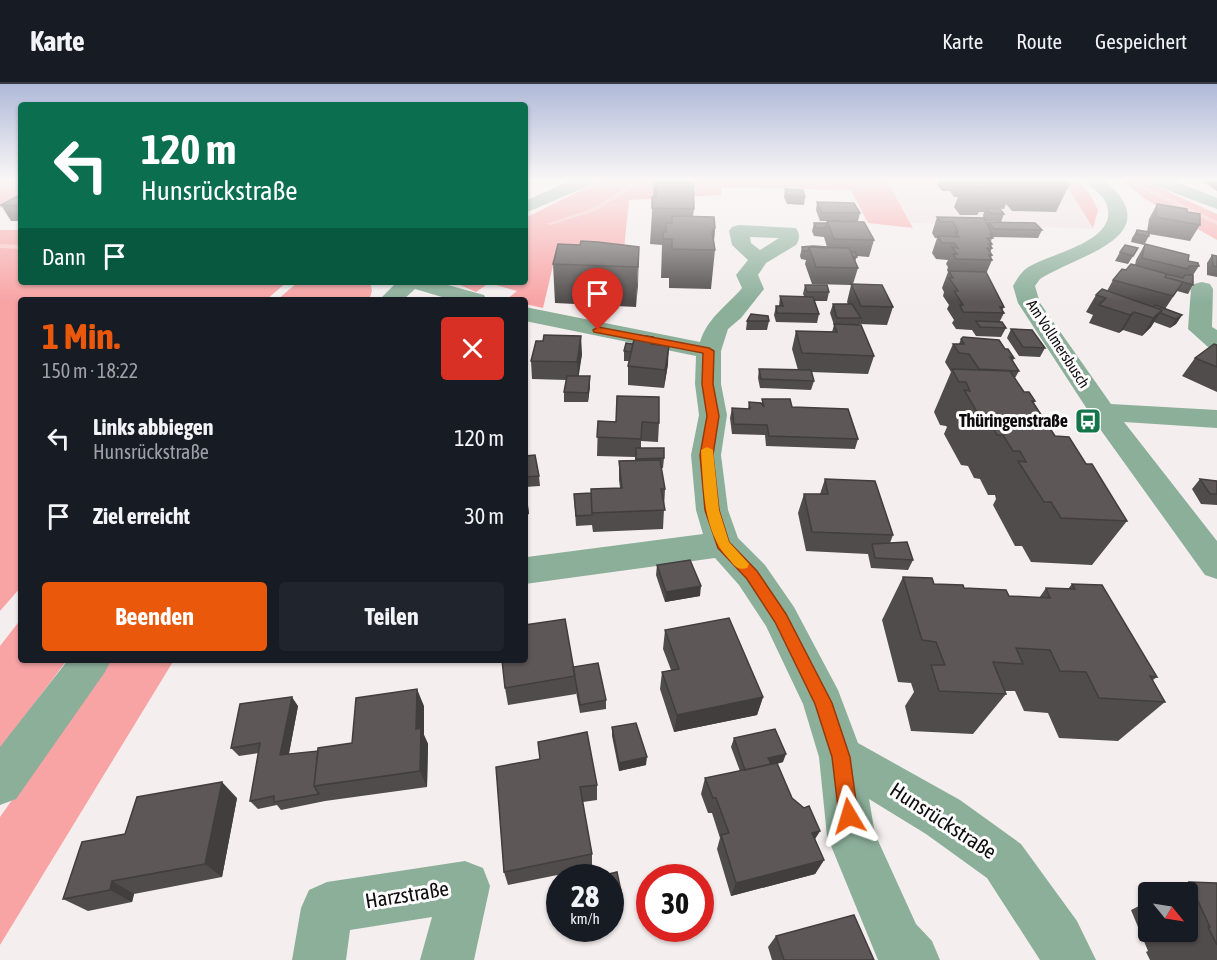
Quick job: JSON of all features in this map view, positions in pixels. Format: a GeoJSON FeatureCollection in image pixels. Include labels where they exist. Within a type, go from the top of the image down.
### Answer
{"type":"FeatureCollection","features":[{"type":"Feature","properties":{"kind":"street","name":"Am Vollmersbusch"},"geometry":{"type":"LineString","coordinates":[[1117,220],[1116,226],[1103,241],[1032,274],[1024,286],[1029,303],[1103,412],[1217,566]]}},
{"type":"Feature","properties":{"kind":"street"},"geometry":{"type":"LineString","coordinates":[[759,259],[747,275],[753,289],[733,313],[717,326],[709,351],[708,384],[713,416],[706,455],[712,510],[723,544],[752,575],[781,618],[823,703],[841,757],[851,836],[897,943],[912,960]]}},
{"type":"Feature","properties":{"kind":"street"},"geometry":{"type":"LineString","coordinates":[[394,297],[408,285]]}},
{"type":"Feature","properties":{"kind":"street"},"geometry":{"type":"LineString","coordinates":[[423,285],[465,297]]}},
{"type":"Feature","properties":{"kind":"street"},"geometry":{"type":"LineString","coordinates":[[1202,289],[1200,329],[1217,342]]}},
{"type":"Feature","properties":{"kind":"street"},"geometry":{"type":"LineString","coordinates":[[528,315],[709,351]]}},
{"type":"Feature","properties":{"kind":"street"},"geometry":{"type":"LineString","coordinates":[[1103,412],[1217,419]]}},
{"type":"Feature","properties":{"kind":"street"},"geometry":{"type":"LineString","coordinates":[[528,571],[723,544]]}},
{"type":"Feature","properties":{"kind":"street"},"geometry":{"type":"LineString","coordinates":[[0,783],[89,663]]}},
{"type":"Feature","properties":{"kind":"street","name":"Hunsrückstraße"},"geometry":{"type":"LineString","coordinates":[[841,757],[943,817],[1004,861],[1058,939],[1069,960]]}},
{"type":"Feature","properties":{"kind":"street","name":"Harzstraße"},"geometry":{"type":"LineString","coordinates":[[319,960],[327,908],[465,886],[447,960]]}},
{"type":"Feature","properties":{"kind":"shaded area"},"geometry":{"type":"Polygon","coordinates":[[[528,220],[627,220],[623,259],[555,257],[543,308],[528,305],[528,297],[510,297],[517,291],[496,285],[528,285],[528,220]]]}},
{"type":"Feature","properties":{"kind":"shaded area"},"geometry":{"type":"Polygon","coordinates":[[[866,220],[909,220],[913,228],[868,223],[866,220]]]}},
{"type":"Feature","properties":{"kind":"shaded area"},"geometry":{"type":"Polygon","coordinates":[[[909,220],[1088,220],[1093,228],[1097,229],[911,223],[909,220]]]}},
{"type":"Feature","properties":{"kind":"shaded area"},"geometry":{"type":"Polygon","coordinates":[[[1088,220],[1095,220],[1093,228],[1088,220]]]}},
{"type":"Feature","properties":{"kind":"shaded area"},"geometry":{"type":"Polygon","coordinates":[[[1182,220],[1217,220],[1217,240],[1182,220]]]}},
{"type":"Feature","properties":{"kind":"shaded area"},"geometry":{"type":"Polygon","coordinates":[[[0,230],[18,230],[18,285],[284,285],[270,297],[18,297],[18,590],[0,611],[0,230]]]}},
{"type":"Feature","properties":{"kind":"shaded area"},"geometry":{"type":"Polygon","coordinates":[[[294,285],[371,285],[372,291],[370,297],[280,297],[294,285]]]}},
{"type":"Feature","properties":{"kind":"shaded area"},"geometry":{"type":"Polygon","coordinates":[[[460,285],[486,285],[476,292],[460,285]]]}},
{"type":"Feature","properties":{"kind":"shaded area"},"geometry":{"type":"Polygon","coordinates":[[[18,623],[18,663],[65,663],[0,749],[0,646],[18,623]]]}},
{"type":"Feature","properties":{"kind":"shaded area"},"geometry":{"type":"Polygon","coordinates":[[[109,663],[172,663],[0,945],[0,817],[109,663]]]}},
{"type":"Feature","properties":{"kind":"building"},"geometry":{"type":"Polygon","coordinates":[[[672,220],[714,220],[715,228],[712,232],[715,250],[672,249],[672,239],[663,239],[663,232],[666,232],[666,223],[672,223],[672,220]]]}},
{"type":"Feature","properties":{"kind":"building"},"geometry":{"type":"Polygon","coordinates":[[[939,220],[985,220],[993,238],[987,238],[992,244],[989,244],[992,248],[987,248],[992,255],[989,255],[992,260],[956,259],[953,254],[957,254],[952,247],[958,248],[954,243],[942,243],[938,236],[959,237],[955,232],[958,232],[956,227],[953,222],[941,222],[939,220]]]}},
{"type":"Feature","properties":{"kind":"building"},"geometry":{"type":"Polygon","coordinates":[[[1172,220],[1200,220],[1200,225],[1172,220]]]}},
{"type":"Feature","properties":{"kind":"building"},"geometry":{"type":"Polygon","coordinates":[[[827,221],[864,222],[874,240],[834,239],[827,221]]]}},
{"type":"Feature","properties":{"kind":"building"},"geometry":{"type":"Polygon","coordinates":[[[988,222],[1035,223],[1042,230],[994,229],[988,222]]]}},
{"type":"Feature","properties":{"kind":"building"},"geometry":{"type":"Polygon","coordinates":[[[814,223],[827,223],[825,228],[816,228],[814,223]]]}},
{"type":"Feature","properties":{"kind":"building"},"geometry":{"type":"Polygon","coordinates":[[[1137,230],[1149,232],[1149,236],[1136,234],[1137,230]]]}},
{"type":"Feature","properties":{"kind":"building"},"geometry":{"type":"Polygon","coordinates":[[[581,241],[639,247],[638,267],[553,264],[558,244],[580,245],[581,241]]]}},
{"type":"Feature","properties":{"kind":"building"},"geometry":{"type":"Polygon","coordinates":[[[1145,244],[1189,255],[1188,261],[1198,263],[1199,266],[1189,266],[1188,269],[1142,258],[1145,244]]]}},
{"type":"Feature","properties":{"kind":"building"},"geometry":{"type":"Polygon","coordinates":[[[1125,245],[1138,248],[1133,256],[1120,252],[1125,245]]]}},
{"type":"Feature","properties":{"kind":"building"},"geometry":{"type":"Polygon","coordinates":[[[813,246],[827,248],[809,247],[808,251],[803,251],[802,247],[813,246]]]}},
{"type":"Feature","properties":{"kind":"building"},"geometry":{"type":"Polygon","coordinates":[[[809,247],[849,248],[858,268],[816,267],[809,247]]]}},
{"type":"Feature","properties":{"kind":"building"},"geometry":{"type":"Polygon","coordinates":[[[1212,255],[1217,256],[1217,267],[1213,266],[1212,255]]]}},
{"type":"Feature","properties":{"kind":"building"},"geometry":{"type":"Polygon","coordinates":[[[1131,264],[1167,274],[1165,277],[1183,282],[1173,296],[1113,280],[1122,269],[1126,270],[1131,264]]]}},
{"type":"Feature","properties":{"kind":"building"},"geometry":{"type":"Polygon","coordinates":[[[949,271],[986,272],[1004,307],[1000,307],[1004,313],[963,312],[960,305],[963,305],[954,291],[958,291],[949,278],[953,278],[949,271]]]}},
{"type":"Feature","properties":{"kind":"building"},"geometry":{"type":"Polygon","coordinates":[[[1166,274],[1183,278],[1185,275],[1193,275],[1193,285],[1165,277],[1166,274]]]}},
{"type":"Feature","properties":{"kind":"building"},"geometry":{"type":"Polygon","coordinates":[[[851,284],[882,285],[893,307],[861,306],[851,284]]]}},
{"type":"Feature","properties":{"kind":"building"},"geometry":{"type":"Polygon","coordinates":[[[805,285],[827,285],[829,292],[807,292],[805,285]]]}},
{"type":"Feature","properties":{"kind":"building"},"geometry":{"type":"Polygon","coordinates":[[[1102,289],[1162,310],[1153,318],[1134,312],[1130,315],[1099,305],[1106,298],[1096,295],[1102,289]]]}},
{"type":"Feature","properties":{"kind":"building"},"geometry":{"type":"Polygon","coordinates":[[[780,296],[813,297],[819,314],[777,313],[776,306],[783,306],[780,296]]]}},
{"type":"Feature","properties":{"kind":"building"},"geometry":{"type":"Polygon","coordinates":[[[833,304],[852,304],[861,318],[837,318],[833,304]]]}},
{"type":"Feature","properties":{"kind":"building"},"geometry":{"type":"Polygon","coordinates":[[[1155,305],[1182,315],[1176,319],[1160,313],[1162,310],[1153,307],[1155,305]]]}},
{"type":"Feature","properties":{"kind":"building"},"geometry":{"type":"Polygon","coordinates":[[[751,314],[768,316],[769,321],[747,321],[751,314]]]}},
{"type":"Feature","properties":{"kind":"building"},"geometry":{"type":"Polygon","coordinates":[[[976,321],[1002,322],[1006,328],[980,327],[976,321]]]}},
{"type":"Feature","properties":{"kind":"building"},"geometry":{"type":"Polygon","coordinates":[[[834,324],[861,325],[874,356],[802,353],[796,331],[837,332],[834,324]]]}},
{"type":"Feature","properties":{"kind":"building"},"geometry":{"type":"Polygon","coordinates":[[[1011,329],[1032,330],[1045,348],[1023,347],[1011,329]]]}},
{"type":"Feature","properties":{"kind":"building"},"geometry":{"type":"Polygon","coordinates":[[[544,335],[581,336],[577,362],[531,361],[536,341],[543,341],[544,335]]]}},
{"type":"Feature","properties":{"kind":"building"},"geometry":{"type":"Polygon","coordinates":[[[635,335],[653,337],[652,344],[669,346],[665,370],[628,366],[635,335]]]}},
{"type":"Feature","properties":{"kind":"building"},"geometry":{"type":"Polygon","coordinates":[[[963,337],[999,340],[1014,358],[1010,357],[1019,371],[979,369],[969,354],[959,353],[953,344],[964,344],[961,339],[963,337]]]}},
{"type":"Feature","properties":{"kind":"building"},"geometry":{"type":"Polygon","coordinates":[[[626,343],[633,344],[631,352],[624,351],[626,343]]]}},
{"type":"Feature","properties":{"kind":"building"},"geometry":{"type":"Polygon","coordinates":[[[1214,344],[1217,345],[1217,367],[1195,358],[1214,344]]]}},
{"type":"Feature","properties":{"kind":"building"},"geometry":{"type":"Polygon","coordinates":[[[759,369],[811,370],[814,381],[761,379],[759,369]]]}},
{"type":"Feature","properties":{"kind":"building"},"geometry":{"type":"Polygon","coordinates":[[[952,369],[1010,371],[1024,392],[1029,392],[1035,401],[1032,401],[1055,436],[1069,437],[1086,464],[1092,464],[1127,521],[1061,518],[1051,502],[1044,502],[1018,461],[1026,462],[1020,451],[1013,451],[1003,435],[997,435],[990,422],[983,422],[964,390],[970,391],[966,382],[959,382],[952,369]]]}},
{"type":"Feature","properties":{"kind":"building"},"geometry":{"type":"Polygon","coordinates":[[[567,376],[590,376],[588,393],[564,392],[567,376]]]}},
{"type":"Feature","properties":{"kind":"building"},"geometry":{"type":"Polygon","coordinates":[[[617,396],[659,397],[659,423],[642,422],[641,439],[597,437],[598,421],[616,422],[617,396]]]}},
{"type":"Feature","properties":{"kind":"building"},"geometry":{"type":"Polygon","coordinates":[[[762,399],[790,399],[792,407],[848,409],[858,439],[769,436],[767,425],[734,424],[732,408],[750,409],[749,402],[761,403],[764,407],[762,399]]]}},
{"type":"Feature","properties":{"kind":"building"},"geometry":{"type":"Polygon","coordinates":[[[636,448],[664,448],[664,458],[636,459],[636,448]]]}},
{"type":"Feature","properties":{"kind":"building"},"geometry":{"type":"Polygon","coordinates":[[[535,455],[539,476],[528,477],[528,456],[535,455]]]}},
{"type":"Feature","properties":{"kind":"building"},"geometry":{"type":"Polygon","coordinates":[[[660,460],[665,489],[661,489],[665,510],[592,513],[591,489],[622,488],[619,461],[660,460]]]}},
{"type":"Feature","properties":{"kind":"building"},"geometry":{"type":"Polygon","coordinates":[[[825,479],[875,481],[893,535],[812,532],[804,494],[828,494],[825,479]]]}},
{"type":"Feature","properties":{"kind":"building"},"geometry":{"type":"Polygon","coordinates":[[[1200,479],[1217,481],[1217,494],[1210,494],[1200,479]]]}},
{"type":"Feature","properties":{"kind":"building"},"geometry":{"type":"Polygon","coordinates":[[[591,493],[592,515],[576,516],[574,494],[591,493]]]}},
{"type":"Feature","properties":{"kind":"building"},"geometry":{"type":"Polygon","coordinates":[[[907,542],[913,560],[875,558],[872,544],[907,542]]]}},
{"type":"Feature","properties":{"kind":"building"},"geometry":{"type":"Polygon","coordinates":[[[690,560],[701,586],[666,592],[657,565],[690,560]]]}},
{"type":"Feature","properties":{"kind":"building"},"geometry":{"type":"Polygon","coordinates":[[[903,577],[932,578],[934,584],[963,585],[964,588],[1006,590],[1009,596],[1050,598],[1046,588],[1075,589],[1072,584],[1102,585],[1157,677],[1150,676],[1165,702],[1099,698],[1086,672],[1060,671],[1050,650],[1016,648],[1023,664],[993,662],[1006,694],[939,691],[931,665],[945,665],[936,642],[922,640],[903,577]]]}},
{"type":"Feature","properties":{"kind":"building"},"geometry":{"type":"Polygon","coordinates":[[[729,618],[763,697],[677,715],[662,672],[679,669],[665,630],[729,618]]]}},
{"type":"Feature","properties":{"kind":"building"},"geometry":{"type":"Polygon","coordinates":[[[565,619],[575,676],[505,688],[502,663],[528,663],[528,625],[565,619]]]}},
{"type":"Feature","properties":{"kind":"building"},"geometry":{"type":"Polygon","coordinates":[[[598,663],[606,700],[580,705],[573,667],[598,663]]]}},
{"type":"Feature","properties":{"kind":"building"},"geometry":{"type":"Polygon","coordinates":[[[417,689],[416,729],[421,728],[420,771],[314,786],[318,748],[352,743],[356,698],[417,689]]]}},
{"type":"Feature","properties":{"kind":"building"},"geometry":{"type":"Polygon","coordinates":[[[292,697],[280,755],[318,751],[314,786],[319,794],[274,802],[274,796],[250,801],[260,743],[231,748],[240,704],[292,697]]]}},
{"type":"Feature","properties":{"kind":"building"},"geometry":{"type":"Polygon","coordinates":[[[636,723],[647,757],[619,763],[612,727],[636,723]]]}},
{"type":"Feature","properties":{"kind":"building"},"geometry":{"type":"Polygon","coordinates":[[[775,729],[786,754],[768,758],[771,764],[745,770],[734,738],[775,729]]]}},
{"type":"Feature","properties":{"kind":"building"},"geometry":{"type":"Polygon","coordinates":[[[587,732],[597,785],[580,787],[592,854],[504,872],[496,767],[540,759],[538,742],[587,732]]]}},
{"type":"Feature","properties":{"kind":"building"},"geometry":{"type":"Polygon","coordinates":[[[777,763],[792,798],[804,808],[809,806],[820,831],[812,833],[824,860],[736,883],[721,835],[729,833],[716,798],[713,798],[705,778],[777,763]]]}},
{"type":"Feature","properties":{"kind":"building"},"geometry":{"type":"Polygon","coordinates":[[[222,782],[205,864],[112,881],[110,890],[63,899],[82,842],[125,834],[137,797],[222,782]]]}},
{"type":"Feature","properties":{"kind":"building"},"geometry":{"type":"Polygon","coordinates":[[[1198,882],[1217,883],[1217,945],[1208,927],[1210,927],[1198,901],[1198,882]]]}},
{"type":"Feature","properties":{"kind":"building"},"geometry":{"type":"Polygon","coordinates":[[[854,915],[874,960],[784,960],[776,936],[854,915]]]}},
{"type":"Feature","properties":{"kind":"waterway"},"geometry":{"type":"LineString","coordinates":[[549,224],[562,220]]}},
{"type":"Feature","properties":{"kind":"waterway"},"geometry":{"type":"LineString","coordinates":[[1210,220],[1217,223]]}},
{"type":"Feature","properties":{"kind":"waterway"},"geometry":{"type":"LineString","coordinates":[[0,246],[18,247]]}},
{"type":"Feature","properties":{"kind":"slow traffic"},"geometry":{"type":"LineString","coordinates":[[707,450],[712,510],[723,544],[742,564]]}},
{"type":"Feature","properties":{"kind":"place","name":"Thüringenstraße"},"geometry":{"type":"Point","coordinates":[1088,421]}},
{"type":"Feature","properties":{"kind":"route"},"geometry":{"type":"LineString","coordinates":[[598,330],[709,351],[708,384],[713,416],[706,455],[712,510],[723,544],[752,575],[781,618],[823,703],[841,757],[849,816]]}}]}
